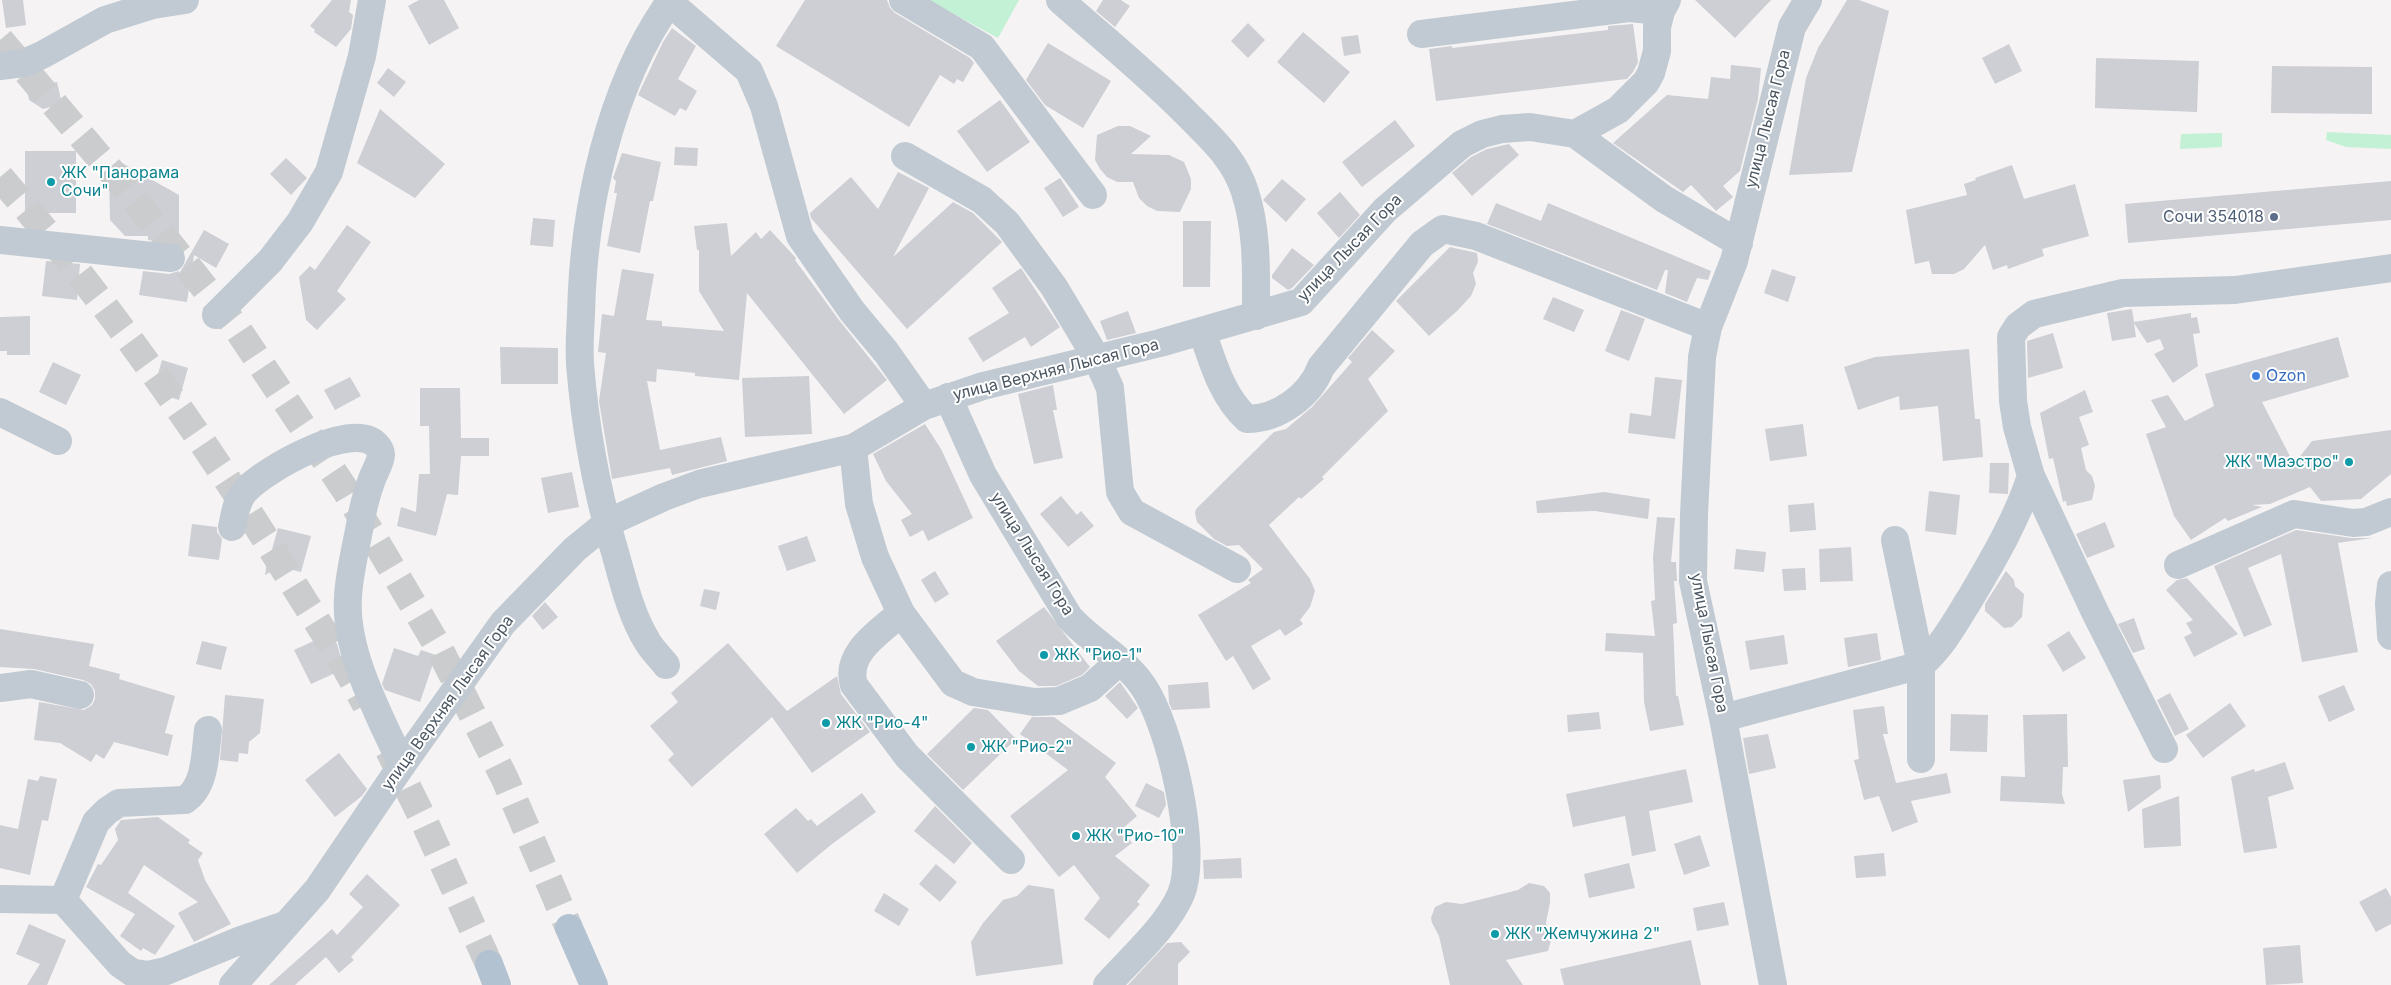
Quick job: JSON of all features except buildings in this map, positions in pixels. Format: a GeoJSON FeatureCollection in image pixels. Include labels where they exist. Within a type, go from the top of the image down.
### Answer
{"type":"FeatureCollection","features":[{"type":"Feature","properties":{"kind":"main road"},"geometry":{"type":"LineString","coordinates":[[569,928],[594,985]]}},
{"type":"Feature","properties":{"kind":"street"},"geometry":{"type":"LineString","coordinates":[[0,66],[24,63],[105,20],[153,5],[185,0]]}},
{"type":"Feature","properties":{"kind":"street"},"geometry":{"type":"LineString","coordinates":[[216,315],[270,261],[300,222],[329,172],[362,56],[372,0]]}},
{"type":"Feature","properties":{"kind":"street"},"geometry":{"type":"LineString","coordinates":[[903,0],[982,47],[1093,194]]}},
{"type":"Feature","properties":{"kind":"street"},"geometry":{"type":"LineString","coordinates":[[1060,0],[1165,91],[1231,161],[1245,190],[1250,210],[1254,236],[1256,316]]}},
{"type":"Feature","properties":{"kind":"street","name":"улица Лысая Гора"},"geometry":{"type":"LineString","coordinates":[[1773,985],[1724,718],[1694,580],[1694,514],[1702,366],[1708,326],[1734,261],[1792,27],[1808,0]]}},
{"type":"Feature","properties":{"kind":"street"},"geometry":{"type":"LineString","coordinates":[[666,665],[648,642],[634,614],[607,524],[588,441],[580,362],[581,290],[588,228],[602,154],[626,82],[661,14],[670,1]]}},
{"type":"Feature","properties":{"kind":"street","name":"улица Лысая Гора"},"geometry":{"type":"LineString","coordinates":[[670,1],[749,71],[764,106],[800,236],[852,311],[886,352],[936,402],[983,475],[1069,617],[1081,631],[1120,661],[1143,685],[1151,698],[1169,744],[1181,802],[1187,862],[1182,892],[1171,913],[1107,985]]}},
{"type":"Feature","properties":{"kind":"street"},"geometry":{"type":"LineString","coordinates":[[1421,34],[1664,5],[1657,27],[1654,64],[1646,82],[1618,110],[1575,134]]}},
{"type":"Feature","properties":{"kind":"street","name":"улица Лысая Гора"},"geometry":{"type":"LineString","coordinates":[[1256,316],[1301,302],[1385,210],[1462,144],[1482,134],[1502,129],[1530,127],[1575,134],[1664,199],[1739,243]]}},
{"type":"Feature","properties":{"kind":"street"},"geometry":{"type":"LineString","coordinates":[[905,156],[982,200],[1007,223],[1054,287],[1097,359],[1110,388],[1120,492],[1132,512],[1151,524],[1175,533],[1237,569]]}},
{"type":"Feature","properties":{"kind":"street"},"geometry":{"type":"LineString","coordinates":[[1202,331],[1221,383],[1235,408],[1247,419],[1262,419],[1277,414],[1293,403],[1316,379],[1321,367],[1422,244],[1443,229],[1476,236],[1708,326]]}},
{"type":"Feature","properties":{"kind":"street"},"geometry":{"type":"LineString","coordinates":[[0,240],[171,258]]}},
{"type":"Feature","properties":{"kind":"street"},"geometry":{"type":"LineString","coordinates":[[2164,749],[2095,612],[2031,476],[2015,414],[2010,349],[2011,337],[2025,319],[2034,314],[2123,293],[2235,290],[2391,268]]}},
{"type":"Feature","properties":{"kind":"street","name":"улица Верхняя Лысая Гора"},"geometry":{"type":"LineString","coordinates":[[63,900],[120,964],[133,973],[148,975],[166,971],[241,940],[286,924],[317,890],[402,765],[503,623],[575,549],[607,524],[699,484],[853,448],[936,402],[983,386],[1097,359],[1256,316]]}},
{"type":"Feature","properties":{"kind":"street"},"geometry":{"type":"LineString","coordinates":[[0,412],[58,441]]}},
{"type":"Feature","properties":{"kind":"street"},"geometry":{"type":"LineString","coordinates":[[232,527],[237,503],[244,492],[275,467],[310,449],[358,437],[371,440],[379,447],[381,454],[379,463],[361,517],[348,597],[349,623],[366,682],[402,765]]}},
{"type":"Feature","properties":{"kind":"street"},"geometry":{"type":"LineString","coordinates":[[853,448],[859,504],[875,557],[901,613],[954,683],[973,692],[1034,702],[1059,701],[1090,688],[1120,661]]}},
{"type":"Feature","properties":{"kind":"street"},"geometry":{"type":"LineString","coordinates":[[1724,718],[1921,665],[1944,640],[1986,572],[2024,500],[2031,476]]}},
{"type":"Feature","properties":{"kind":"street"},"geometry":{"type":"LineString","coordinates":[[2178,565],[2294,514],[2353,523],[2366,522],[2391,512]]}},
{"type":"Feature","properties":{"kind":"street"},"geometry":{"type":"LineString","coordinates":[[1895,540],[1921,665],[1921,759]]}},
{"type":"Feature","properties":{"kind":"street"},"geometry":{"type":"LineString","coordinates":[[2391,585],[2389,603],[2391,636]]}},
{"type":"Feature","properties":{"kind":"street"},"geometry":{"type":"LineString","coordinates":[[901,613],[857,654],[852,672],[854,685],[907,756],[1011,860]]}},
{"type":"Feature","properties":{"kind":"street"},"geometry":{"type":"LineString","coordinates":[[0,688],[31,684],[80,695]]}},
{"type":"Feature","properties":{"kind":"street"},"geometry":{"type":"LineString","coordinates":[[0,899],[63,900],[96,822],[107,812],[119,803],[185,800],[191,796],[200,778],[208,730]]}},
{"type":"Feature","properties":{"kind":"street"},"geometry":{"type":"LineString","coordinates":[[233,985],[257,975],[286,924]]}},
{"type":"Feature","properties":{"kind":"green space"},"geometry":{"type":"Polygon","coordinates":[[[928,0],[1019,0],[998,38],[928,0]]]}},
{"type":"Feature","properties":{"kind":"green space"},"geometry":{"type":"Polygon","coordinates":[[[2327,132],[2391,135],[2391,149],[2346,147],[2326,140],[2327,132]]]}},
{"type":"Feature","properties":{"kind":"green space"},"geometry":{"type":"Polygon","coordinates":[[[2222,133],[2222,147],[2180,149],[2181,134],[2222,133]]]}},
{"type":"Feature","properties":{"kind":"tunnel"},"geometry":{"type":"LineString","coordinates":[[0,40],[121,183],[236,327],[346,491],[440,650],[505,779],[569,928]]}},
{"type":"Feature","properties":{"kind":"tunnel"},"geometry":{"type":"LineString","coordinates":[[0,177],[80,274],[155,375],[261,532],[340,659],[366,705]]}},
{"type":"Feature","properties":{"kind":"tunnel"},"geometry":{"type":"LineString","coordinates":[[389,750],[424,821],[489,964]]}},
{"type":"Feature","properties":{"kind":"place","name":"ЖК \"Панорама Сочи\""},"geometry":{"type":"Point","coordinates":[51,182]}},
{"type":"Feature","properties":{"kind":"place","name":"Сочи 354018"},"geometry":{"type":"Point","coordinates":[2274,217]}},
{"type":"Feature","properties":{"kind":"place","name":"Ozon"},"geometry":{"type":"Point","coordinates":[2256,376]}},
{"type":"Feature","properties":{"kind":"place","name":"ЖК \"Маэстро\""},"geometry":{"type":"Point","coordinates":[2349,462]}},
{"type":"Feature","properties":{"kind":"place","name":"ЖК \"Рио-1\""},"geometry":{"type":"Point","coordinates":[1044,655]}},
{"type":"Feature","properties":{"kind":"place","name":"ЖК \"Рио-4\""},"geometry":{"type":"Point","coordinates":[826,723]}},
{"type":"Feature","properties":{"kind":"place","name":"ЖК \"Рио-2\""},"geometry":{"type":"Point","coordinates":[971,747]}},
{"type":"Feature","properties":{"kind":"place","name":"ЖК \"Рио-10\""},"geometry":{"type":"Point","coordinates":[1076,836]}},
{"type":"Feature","properties":{"kind":"place","name":"ЖК \"Жемчужина 2\""},"geometry":{"type":"Point","coordinates":[1495,934]}}]}
